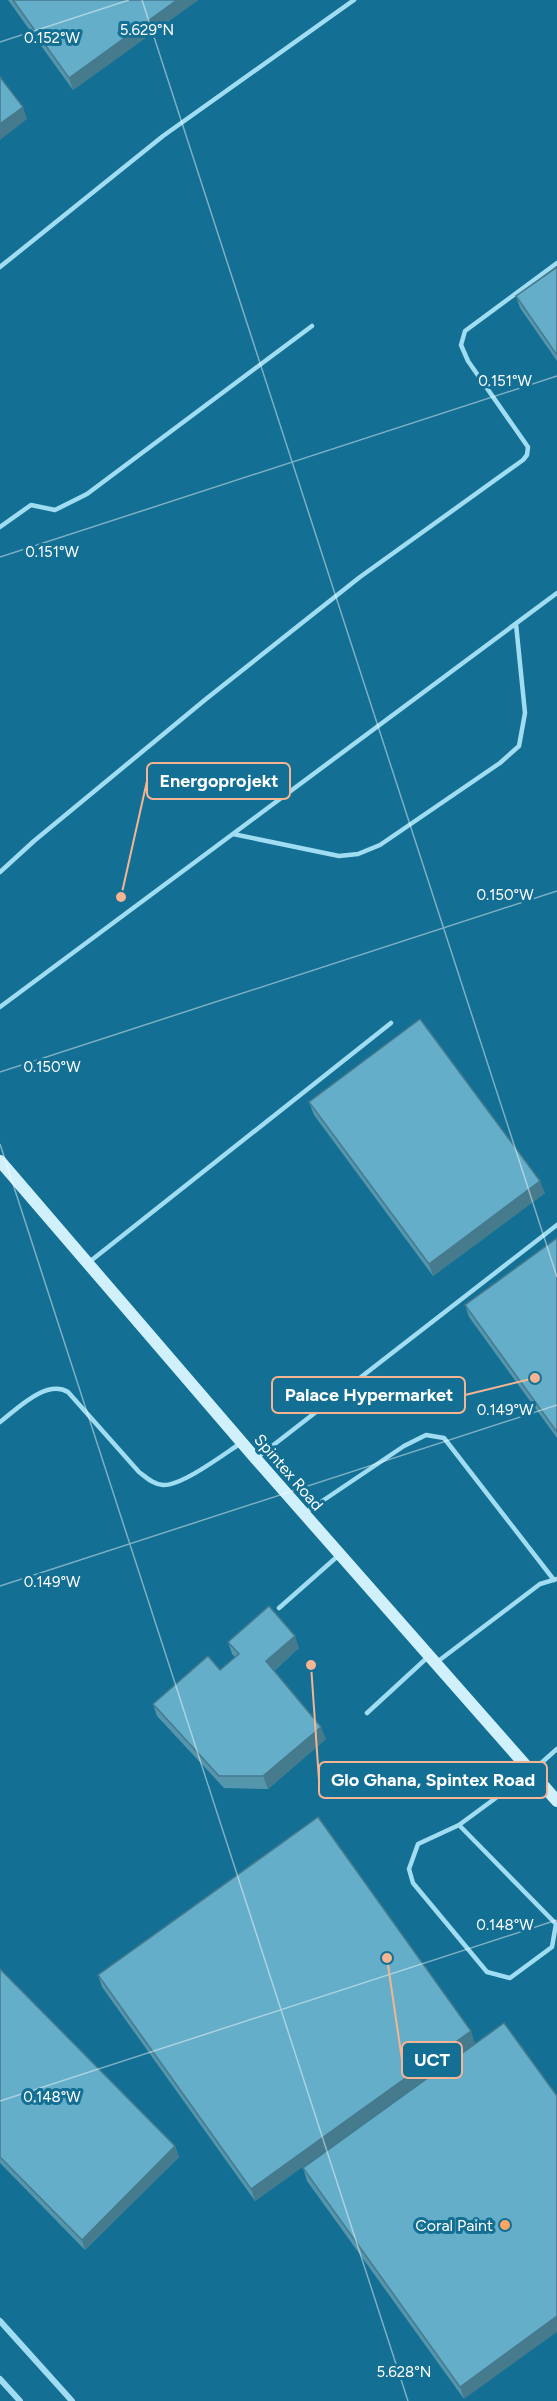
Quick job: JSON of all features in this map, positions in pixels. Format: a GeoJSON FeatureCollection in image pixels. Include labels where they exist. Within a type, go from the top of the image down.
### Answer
{"type":"FeatureCollection","features":[{"type":"Feature","properties":{"kind":"main road","name":"Spintex Road"},"geometry":{"type":"LineString","coordinates":[[0,1161],[339,1555],[557,1801]]}},
{"type":"Feature","properties":{"kind":"street"},"geometry":{"type":"LineString","coordinates":[[0,2321],[72,2401]]}},
{"type":"Feature","properties":{"kind":"street"},"geometry":{"type":"LineString","coordinates":[[0,2379],[20,2401]]}},
{"type":"Feature","properties":{"kind":"lane"},"geometry":{"type":"LineString","coordinates":[[0,267],[163,136],[354,0]]}},
{"type":"Feature","properties":{"kind":"lane"},"geometry":{"type":"LineString","coordinates":[[0,872],[34,841],[197,707],[351,584],[523,460],[527,455],[528,447],[468,361],[461,345],[465,331],[557,263]]}},
{"type":"Feature","properties":{"kind":"lane"},"geometry":{"type":"LineString","coordinates":[[0,527],[31,505],[55,510],[87,494],[312,326]]}},
{"type":"Feature","properties":{"kind":"lane"},"geometry":{"type":"LineString","coordinates":[[0,1007],[557,594]]}},
{"type":"Feature","properties":{"kind":"lane"},"geometry":{"type":"LineString","coordinates":[[234,834],[339,856],[358,854],[380,845],[500,763],[519,746],[525,712],[516,624]]}},
{"type":"Feature","properties":{"kind":"lane"},"geometry":{"type":"LineString","coordinates":[[88,1263],[391,1023]]}},
{"type":"Feature","properties":{"kind":"lane"},"geometry":{"type":"LineString","coordinates":[[256,1459],[557,1225]]}},
{"type":"Feature","properties":{"kind":"lane"},"geometry":{"type":"LineString","coordinates":[[0,1422],[48,1389],[62,1388],[139,1472],[153,1483],[166,1485],[182,1479],[242,1443]]}},
{"type":"Feature","properties":{"kind":"lane"},"geometry":{"type":"LineString","coordinates":[[304,1514],[404,1446],[426,1435],[444,1438],[555,1580],[540,1584],[432,1660],[367,1713]]}},
{"type":"Feature","properties":{"kind":"lane"},"geometry":{"type":"LineString","coordinates":[[279,1608],[339,1555]]}},
{"type":"Feature","properties":{"kind":"lane"},"geometry":{"type":"LineString","coordinates":[[459,1825],[556,1924],[552,1947],[510,1978],[487,1972],[413,1883],[409,1869],[418,1844],[459,1825],[531,1772],[557,1749]]}},
{"type":"Feature","properties":{"kind":"building"},"geometry":{"type":"Polygon","coordinates":[[[13,0],[177,0],[69,78],[13,0]]]}},
{"type":"Feature","properties":{"kind":"building"},"geometry":{"type":"Polygon","coordinates":[[[0,77],[23,107],[0,124],[0,77]]]}},
{"type":"Feature","properties":{"kind":"building"},"geometry":{"type":"Polygon","coordinates":[[[557,267],[557,355],[516,296],[557,267]]]}},
{"type":"Feature","properties":{"kind":"building"},"geometry":{"type":"Polygon","coordinates":[[[420,1019],[540,1181],[429,1264],[309,1102],[420,1019]]]}},
{"type":"Feature","properties":{"kind":"building"},"geometry":{"type":"Polygon","coordinates":[[[557,1238],[557,1432],[465,1305],[557,1238]]]}},
{"type":"Feature","properties":{"kind":"building"},"geometry":{"type":"Polygon","coordinates":[[[269,1606],[295,1636],[266,1661],[321,1727],[263,1776],[219,1776],[153,1704],[208,1656],[220,1670],[239,1654],[228,1642],[269,1606]]]}},
{"type":"Feature","properties":{"kind":"building"},"geometry":{"type":"Polygon","coordinates":[[[318,1817],[471,2031],[251,2189],[98,1975],[318,1817]]]}},
{"type":"Feature","properties":{"kind":"building"},"geometry":{"type":"Polygon","coordinates":[[[0,1969],[175,2146],[82,2240],[0,2157],[0,1969]]]}},
{"type":"Feature","properties":{"kind":"building"},"geometry":{"type":"Polygon","coordinates":[[[504,2023],[557,2096],[557,2316],[460,2387],[303,2168],[504,2023]]]}},
{"type":"Feature","properties":{"kind":"place","name":"Energoprojekt"},"geometry":{"type":"Point","coordinates":[121,897]}},
{"type":"Feature","properties":{"kind":"place","name":"Palace Hypermarket"},"geometry":{"type":"Point","coordinates":[535,1378]}},
{"type":"Feature","properties":{"kind":"place","name":"Glo Ghana, Spintex Road"},"geometry":{"type":"Point","coordinates":[311,1665]}},
{"type":"Feature","properties":{"kind":"place","name":"UCT"},"geometry":{"type":"Point","coordinates":[387,1958]}},
{"type":"Feature","properties":{"kind":"place","name":"Coral Paint"},"geometry":{"type":"Point","coordinates":[505,2225]}}]}
